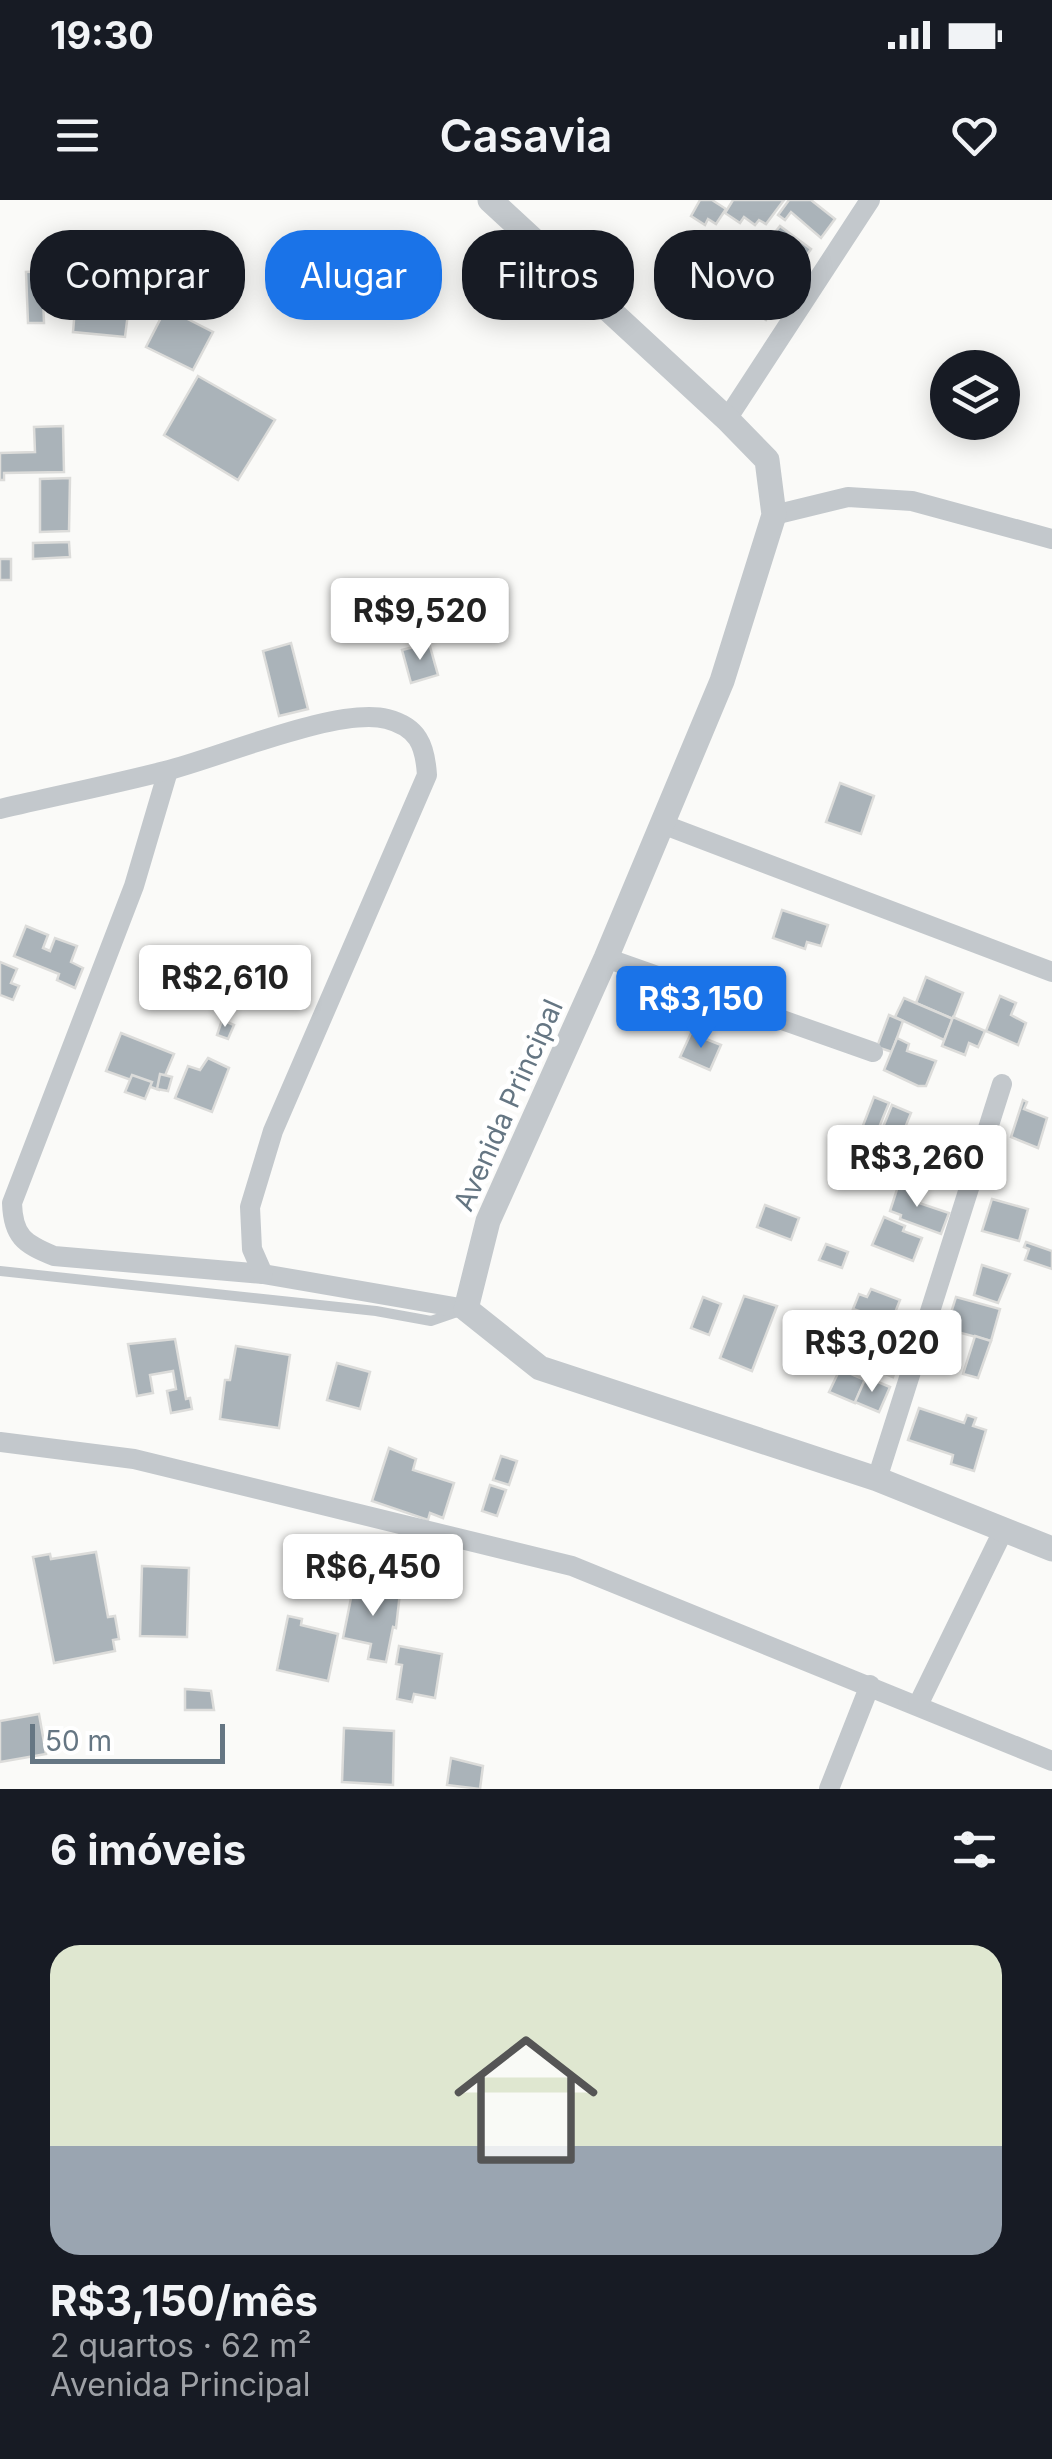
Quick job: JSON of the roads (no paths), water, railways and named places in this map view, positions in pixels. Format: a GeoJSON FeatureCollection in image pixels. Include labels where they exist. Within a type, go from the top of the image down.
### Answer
{"type":"FeatureCollection","features":[{"type":"Feature","properties":{"kind":"street","name":"Avenida Principal"},"geometry":{"type":"LineString","coordinates":[[466,1309],[488,1221],[606,958],[722,681],[774,516],[767,460],[490,200]]}},
{"type":"Feature","properties":{"kind":"street"},"geometry":{"type":"LineString","coordinates":[[727,419],[870,200]]}},
{"type":"Feature","properties":{"kind":"street"},"geometry":{"type":"LineString","coordinates":[[774,516],[848,497],[912,501],[1052,539]]}},
{"type":"Feature","properties":{"kind":"street"},"geometry":{"type":"LineString","coordinates":[[0,809],[168,770],[351,716],[385,718],[410,728],[426,752],[427,775],[273,1131],[250,1207],[252,1250],[264,1274]]}},
{"type":"Feature","properties":{"kind":"street"},"geometry":{"type":"LineString","coordinates":[[168,770],[134,886],[12,1203],[12,1226],[31,1246],[54,1256],[264,1274],[466,1309],[540,1368],[877,1479],[1052,1549]]}},
{"type":"Feature","properties":{"kind":"street"},"geometry":{"type":"LineString","coordinates":[[662,824],[1052,972]]}},
{"type":"Feature","properties":{"kind":"street"},"geometry":{"type":"LineString","coordinates":[[606,958],[873,1052]]}},
{"type":"Feature","properties":{"kind":"street"},"geometry":{"type":"LineString","coordinates":[[877,1479],[1002,1084]]}},
{"type":"Feature","properties":{"kind":"street"},"geometry":{"type":"LineString","coordinates":[[0,1442],[134,1459],[572,1566],[1052,1761]]}},
{"type":"Feature","properties":{"kind":"street"},"geometry":{"type":"LineString","coordinates":[[918,1705],[1004,1529]]}},
{"type":"Feature","properties":{"kind":"street"},"geometry":{"type":"LineString","coordinates":[[828,1789],[870,1686]]}},
{"type":"Feature","properties":{"kind":"lane"},"geometry":{"type":"LineString","coordinates":[[0,1270],[376,1311],[431,1321],[466,1309]]}}]}
